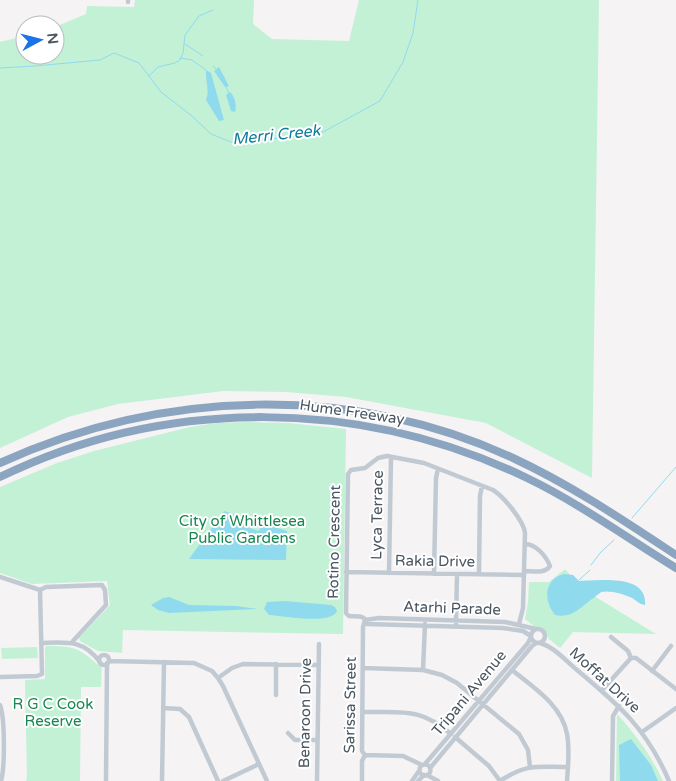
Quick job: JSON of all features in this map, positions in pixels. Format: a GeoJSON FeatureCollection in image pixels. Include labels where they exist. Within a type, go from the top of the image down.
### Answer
{"type":"FeatureCollection","features":[{"type":"Feature","properties":{"kind":"highway","name":"Hume Freeway"},"geometry":{"type":"LineString","coordinates":[[0,463],[33,448],[84,431],[167,411],[245,404],[341,409],[368,413],[427,427],[470,440],[512,458],[575,490],[676,554]]}},
{"type":"Feature","properties":{"kind":"highway","name":"Hume Freeway"},"geometry":{"type":"LineString","coordinates":[[0,477],[82,444],[174,423],[221,418],[272,416],[351,423],[426,439],[471,454],[507,469],[552,492],[676,568]]}},
{"type":"Feature","properties":{"kind":"street","name":"Rotino Crescent"},"geometry":{"type":"LineString","coordinates":[[366,622],[358,616],[347,614],[348,472],[365,468],[380,456],[391,456]]}},
{"type":"Feature","properties":{"kind":"street"},"geometry":{"type":"LineString","coordinates":[[391,456],[419,462],[497,493],[522,523],[525,530],[524,608],[519,624]]}},
{"type":"Feature","properties":{"kind":"street","name":"Lyca Terrace"},"geometry":{"type":"LineString","coordinates":[[389,573],[391,456]]}},
{"type":"Feature","properties":{"kind":"street"},"geometry":{"type":"LineString","coordinates":[[434,574],[436,478],[438,469]]}},
{"type":"Feature","properties":{"kind":"street"},"geometry":{"type":"LineString","coordinates":[[479,574],[480,496],[482,486]]}},
{"type":"Feature","properties":{"kind":"street","name":"Rakia Drive"},"geometry":{"type":"LineString","coordinates":[[346,572],[479,574],[524,573],[548,570],[550,566],[536,547],[532,544],[525,544]]}},
{"type":"Feature","properties":{"kind":"street"},"geometry":{"type":"LineString","coordinates":[[456,574],[456,626]]}},
{"type":"Feature","properties":{"kind":"street"},"geometry":{"type":"LineString","coordinates":[[0,577],[40,590],[46,587],[102,585],[105,590],[106,605],[73,641]]}},
{"type":"Feature","properties":{"kind":"street"},"geometry":{"type":"LineString","coordinates":[[0,677],[37,676],[42,674],[40,590]]}},
{"type":"Feature","properties":{"kind":"street","name":"Atarhi Parade"},"geometry":{"type":"LineString","coordinates":[[366,622],[376,618],[456,620],[519,624],[536,629]]}},
{"type":"Feature","properties":{"kind":"street"},"geometry":{"type":"LineString","coordinates":[[423,670],[425,619]]}},
{"type":"Feature","properties":{"kind":"street","name":"Atarhi Parade"},"geometry":{"type":"LineString","coordinates":[[366,622],[508,628],[523,631],[531,637]]}},
{"type":"Feature","properties":{"kind":"street","name":"Sarissa Street"},"geometry":{"type":"LineString","coordinates":[[362,781],[362,761],[365,755],[362,751],[363,668],[361,639],[366,622]]}},
{"type":"Feature","properties":{"kind":"street"},"geometry":{"type":"LineString","coordinates":[[536,629],[542,631],[545,637],[538,643],[531,637],[532,632],[536,629]]}},
{"type":"Feature","properties":{"kind":"street","name":"Tripani Avenue"},"geometry":{"type":"LineString","coordinates":[[412,781],[422,767],[453,736],[482,702],[531,637]]}},
{"type":"Feature","properties":{"kind":"street","name":"Moffat Drive"},"geometry":{"type":"LineString","coordinates":[[545,637],[554,650],[602,690],[642,732],[669,781]]}},
{"type":"Feature","properties":{"kind":"street"},"geometry":{"type":"LineString","coordinates":[[611,637],[628,651],[631,658]]}},
{"type":"Feature","properties":{"kind":"street"},"geometry":{"type":"LineString","coordinates":[[41,642],[73,641],[105,663],[187,662],[200,665],[212,671],[218,678],[267,781]]}},
{"type":"Feature","properties":{"kind":"street","name":"Tripani Avenue"},"geometry":{"type":"LineString","coordinates":[[482,702],[538,643]]}},
{"type":"Feature","properties":{"kind":"street","name":"Moffat Drive"},"geometry":{"type":"LineString","coordinates":[[538,643],[554,650]]}},
{"type":"Feature","properties":{"kind":"street","name":"Benaroon Drive"},"geometry":{"type":"LineString","coordinates":[[317,781],[319,644]]}},
{"type":"Feature","properties":{"kind":"street"},"geometry":{"type":"LineString","coordinates":[[652,671],[671,646]]}},
{"type":"Feature","properties":{"kind":"street"},"geometry":{"type":"LineString","coordinates":[[94,654],[108,656],[105,663]]}},
{"type":"Feature","properties":{"kind":"street"},"geometry":{"type":"LineString","coordinates":[[102,655],[100,658],[105,663],[107,672],[106,781]]}},
{"type":"Feature","properties":{"kind":"street"},"geometry":{"type":"LineString","coordinates":[[631,658],[636,658],[676,689]]}},
{"type":"Feature","properties":{"kind":"street"},"geometry":{"type":"LineString","coordinates":[[602,690],[631,658]]}},
{"type":"Feature","properties":{"kind":"street"},"geometry":{"type":"LineString","coordinates":[[162,781],[164,662]]}},
{"type":"Feature","properties":{"kind":"street"},"geometry":{"type":"LineString","coordinates":[[276,664],[276,695]]}},
{"type":"Feature","properties":{"kind":"street"},"geometry":{"type":"LineString","coordinates":[[218,678],[240,665],[318,665]]}},
{"type":"Feature","properties":{"kind":"street"},"geometry":{"type":"LineString","coordinates":[[363,668],[423,670],[442,675],[457,683],[482,702],[521,737],[528,750],[530,767]]}},
{"type":"Feature","properties":{"kind":"street"},"geometry":{"type":"LineString","coordinates":[[512,670],[548,700],[561,716],[568,740],[568,781]]}},
{"type":"Feature","properties":{"kind":"street"},"geometry":{"type":"LineString","coordinates":[[0,705],[3,770],[1,781]]}},
{"type":"Feature","properties":{"kind":"street"},"geometry":{"type":"LineString","coordinates":[[612,781],[613,716],[619,706]]}},
{"type":"Feature","properties":{"kind":"street"},"geometry":{"type":"LineString","coordinates":[[163,708],[175,708],[186,714],[218,781]]}},
{"type":"Feature","properties":{"kind":"street"},"geometry":{"type":"LineString","coordinates":[[642,732],[676,708]]}},
{"type":"Feature","properties":{"kind":"street"},"geometry":{"type":"LineString","coordinates":[[363,712],[409,713],[422,715],[433,720],[483,761],[500,781],[518,770],[530,767],[568,767]]}},
{"type":"Feature","properties":{"kind":"street"},"geometry":{"type":"LineString","coordinates":[[288,733],[295,740],[317,740]]}},
{"type":"Feature","properties":{"kind":"street","name":"Tripani Avenue"},"geometry":{"type":"LineString","coordinates":[[418,781],[428,772],[453,736]]}},
{"type":"Feature","properties":{"kind":"street"},"geometry":{"type":"LineString","coordinates":[[365,755],[402,756],[414,760],[437,780]]}},
{"type":"Feature","properties":{"kind":"street"},"geometry":{"type":"LineString","coordinates":[[223,781],[259,764]]}},
{"type":"Feature","properties":{"kind":"street"},"geometry":{"type":"LineString","coordinates":[[422,767],[428,772]]}},
{"type":"Feature","properties":{"kind":"green space"},"geometry":{"type":"Polygon","coordinates":[[[135,0],[254,0],[253,24],[272,39],[349,41],[359,0],[599,0],[592,478],[486,423],[346,397],[286,392],[223,391],[118,404],[68,417],[0,448],[0,42],[15,38],[15,65],[65,65],[65,23],[86,14],[87,6],[134,7],[135,0]]]}},
{"type":"Feature","properties":{"kind":"green space","name":"City of Whittlesea Public Gardens"},"geometry":{"type":"Polygon","coordinates":[[[217,423],[288,423],[346,429],[343,634],[123,630],[122,653],[98,651],[80,641],[79,638],[110,605],[107,581],[32,584],[0,573],[0,487],[57,463],[94,451],[190,427],[217,423]]]}},
{"type":"Feature","properties":{"kind":"green space"},"geometry":{"type":"Polygon","coordinates":[[[565,569],[581,588],[656,634],[573,632],[560,648],[549,639],[544,630],[536,628],[525,619],[529,582],[549,582],[565,569]]]}},
{"type":"Feature","properties":{"kind":"green space","name":"R G C Cook Reserve"},"geometry":{"type":"Polygon","coordinates":[[[46,646],[69,647],[85,654],[98,665],[102,662],[101,687],[81,687],[80,781],[26,781],[25,680],[45,679],[46,646]]]}},
{"type":"Feature","properties":{"kind":"green space"},"geometry":{"type":"Polygon","coordinates":[[[37,647],[38,658],[2,659],[1,648],[37,647]]]}},
{"type":"Feature","properties":{"kind":"green space"},"geometry":{"type":"Polygon","coordinates":[[[617,714],[643,746],[663,781],[616,781],[617,714]]]}},
{"type":"Feature","properties":{"kind":"water"},"geometry":{"type":"Polygon","coordinates":[[[219,67],[229,86],[225,87],[214,71],[219,67]]]}},
{"type":"Feature","properties":{"kind":"water"},"geometry":{"type":"Polygon","coordinates":[[[206,70],[211,73],[224,120],[219,121],[206,100],[208,93],[206,70]]]}},
{"type":"Feature","properties":{"kind":"water"},"geometry":{"type":"Polygon","coordinates":[[[230,92],[235,101],[235,112],[231,111],[226,95],[230,92]]]}},
{"type":"Feature","properties":{"kind":"water"},"geometry":{"type":"Polygon","coordinates":[[[224,511],[249,519],[246,527],[259,531],[262,523],[287,531],[286,560],[189,559],[224,511]]]}},
{"type":"Feature","properties":{"kind":"water"},"geometry":{"type":"Polygon","coordinates":[[[564,574],[573,575],[579,581],[609,580],[630,583],[644,595],[645,605],[625,595],[601,592],[572,613],[561,616],[555,615],[547,597],[547,591],[552,580],[564,574]]]}},
{"type":"Feature","properties":{"kind":"water"},"geometry":{"type":"Polygon","coordinates":[[[169,597],[189,605],[236,606],[258,609],[169,613],[158,610],[151,605],[163,598],[169,597]]]}},
{"type":"Feature","properties":{"kind":"water"},"geometry":{"type":"Polygon","coordinates":[[[285,601],[331,605],[337,611],[326,618],[306,619],[269,615],[264,609],[267,602],[285,601]]]}},
{"type":"Feature","properties":{"kind":"water"},"geometry":{"type":"Polygon","coordinates":[[[631,739],[651,765],[658,781],[620,781],[619,745],[631,739]]]}},
{"type":"Feature","properties":{"kind":"waterway","name":"Merri Creek"},"geometry":{"type":"LineString","coordinates":[[0,68],[100,60],[114,53],[139,63],[161,92],[192,116],[211,134],[231,142],[256,141],[323,132],[380,101],[403,62],[413,33],[418,0]]}},
{"type":"Feature","properties":{"kind":"waterway"},"geometry":{"type":"LineString","coordinates":[[149,76],[158,67],[180,60],[183,53],[185,35],[199,16],[213,10]]}},
{"type":"Feature","properties":{"kind":"waterway"},"geometry":{"type":"LineString","coordinates":[[185,44],[203,56]]}},
{"type":"Feature","properties":{"kind":"waterway"},"geometry":{"type":"LineString","coordinates":[[180,58],[192,60],[206,70]]}},
{"type":"Feature","properties":{"kind":"waterway"},"geometry":{"type":"LineString","coordinates":[[213,66],[216,69]]}},
{"type":"Feature","properties":{"kind":"waterway"},"geometry":{"type":"LineString","coordinates":[[226,87],[229,93]]}},
{"type":"Feature","properties":{"kind":"waterway"},"geometry":{"type":"LineString","coordinates":[[632,518],[676,467]]}},
{"type":"Feature","properties":{"kind":"waterway"},"geometry":{"type":"LineString","coordinates":[[591,565],[614,540]]}},
{"type":"Feature","properties":{"kind":"waterway"},"geometry":{"type":"LineString","coordinates":[[579,580],[590,570]]}}]}
